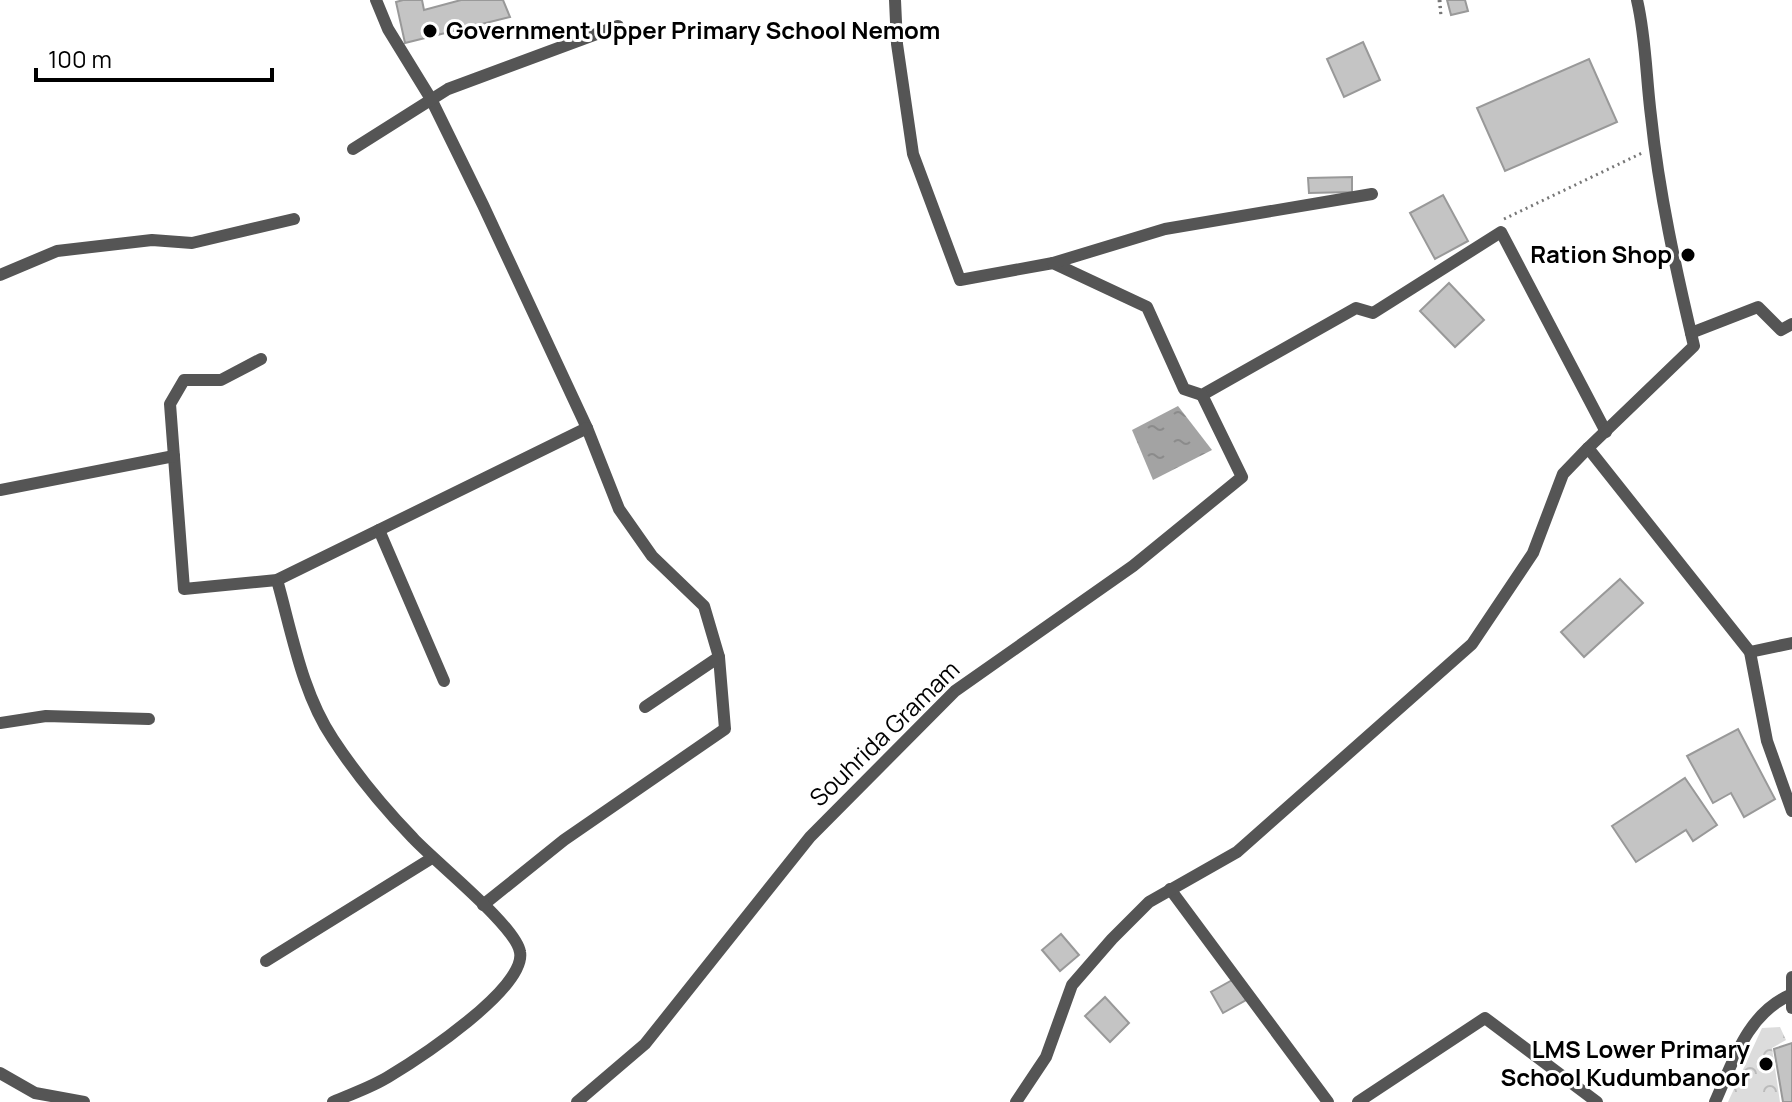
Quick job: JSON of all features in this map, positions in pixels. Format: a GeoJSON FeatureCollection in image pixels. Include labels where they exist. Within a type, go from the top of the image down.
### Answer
{"type":"FeatureCollection","features":[{"type":"Feature","properties":{"kind":"street"},"geometry":{"type":"LineString","coordinates":[[376,0],[388,29],[431,99],[587,428],[619,509],[652,556],[704,606],[719,657],[725,729],[564,840],[483,905]]}},
{"type":"Feature","properties":{"kind":"street"},"geometry":{"type":"LineString","coordinates":[[895,0],[913,154],[960,280],[1053,263],[1165,229],[1372,194]]}},
{"type":"Feature","properties":{"kind":"street"},"geometry":{"type":"LineString","coordinates":[[1016,1102],[1046,1057],[1072,985],[1084,969],[1149,902],[1237,852],[1472,644],[1533,553],[1563,474],[1694,346],[1655,147],[1643,29],[1637,0]]}},
{"type":"Feature","properties":{"kind":"street"},"geometry":{"type":"LineString","coordinates":[[353,149],[448,89],[618,26]]}},
{"type":"Feature","properties":{"kind":"street"},"geometry":{"type":"LineString","coordinates":[[0,275],[57,251],[152,240],[192,243],[294,219]]}},
{"type":"Feature","properties":{"kind":"street"},"geometry":{"type":"LineString","coordinates":[[1053,263],[1147,307],[1184,389],[1202,395],[1356,308],[1373,313],[1501,232],[1606,432]]}},
{"type":"Feature","properties":{"kind":"street"},"geometry":{"type":"LineString","coordinates":[[1691,333],[1758,307],[1781,330],[1792,324]]}},
{"type":"Feature","properties":{"kind":"street"},"geometry":{"type":"LineString","coordinates":[[261,359],[221,380],[184,380],[170,404],[184,589],[277,580],[587,428]]}},
{"type":"Feature","properties":{"kind":"street","name":"Souhrida Gramam"},"geometry":{"type":"LineString","coordinates":[[577,1102],[645,1044],[810,837],[955,691],[1133,566],[1242,477],[1202,395]]}},
{"type":"Feature","properties":{"kind":"street"},"geometry":{"type":"LineString","coordinates":[[1588,448],[1658,531],[1750,652],[1767,741],[1787,776],[1792,811]]}},
{"type":"Feature","properties":{"kind":"street"},"geometry":{"type":"LineString","coordinates":[[0,490],[174,456]]}},
{"type":"Feature","properties":{"kind":"street"},"geometry":{"type":"LineString","coordinates":[[379,530],[444,681]]}},
{"type":"Feature","properties":{"kind":"street"},"geometry":{"type":"LineString","coordinates":[[277,580],[313,702],[332,738],[366,783],[432,858],[483,905],[517,943],[520,951],[516,973],[471,1020],[386,1078],[333,1102]]}},
{"type":"Feature","properties":{"kind":"street"},"geometry":{"type":"LineString","coordinates":[[1750,652],[1792,643]]}},
{"type":"Feature","properties":{"kind":"street"},"geometry":{"type":"LineString","coordinates":[[645,707],[719,657]]}},
{"type":"Feature","properties":{"kind":"street"},"geometry":{"type":"LineString","coordinates":[[0,723],[46,716],[149,719]]}},
{"type":"Feature","properties":{"kind":"street"},"geometry":{"type":"LineString","coordinates":[[266,961],[432,858]]}},
{"type":"Feature","properties":{"kind":"street"},"geometry":{"type":"LineString","coordinates":[[1170,889],[1328,1102]]}},
{"type":"Feature","properties":{"kind":"street"},"geometry":{"type":"LineString","coordinates":[[1715,1102],[1748,1030],[1768,1007],[1791,1002],[1792,977]]}},
{"type":"Feature","properties":{"kind":"street"},"geometry":{"type":"LineString","coordinates":[[1358,1102],[1485,1018],[1597,1102]]}},
{"type":"Feature","properties":{"kind":"street"},"geometry":{"type":"LineString","coordinates":[[0,1073],[35,1093],[84,1102]]}},
{"type":"Feature","properties":{"kind":"path"},"geometry":{"type":"LineString","coordinates":[[1501,232],[1500,221],[1655,147]]}},
{"type":"Feature","properties":{"kind":"green space"},"geometry":{"type":"Polygon","coordinates":[[[1780,1027],[1786,1040],[1772,1048],[1780,1102],[1728,1102],[1762,1028],[1780,1027]]]}},
{"type":"Feature","properties":{"kind":"water"},"geometry":{"type":"Polygon","coordinates":[[[1178,406],[1212,450],[1153,480],[1132,430],[1178,406]]]}},
{"type":"Feature","properties":{"kind":"building","name":"Government Upper Primary School Nemom"},"geometry":{"type":"Polygon","coordinates":[[[422,0],[424,10],[461,0],[503,0],[510,17],[405,43],[396,2],[422,0]]]}},
{"type":"Feature","properties":{"kind":"building"},"geometry":{"type":"Polygon","coordinates":[[[1447,0],[1465,0],[1468,11],[1451,15],[1447,0]]]}},
{"type":"Feature","properties":{"kind":"building"},"geometry":{"type":"Polygon","coordinates":[[[1363,42],[1380,80],[1344,97],[1327,59],[1363,42]]]}},
{"type":"Feature","properties":{"kind":"building"},"geometry":{"type":"Polygon","coordinates":[[[1589,59],[1617,122],[1505,171],[1477,108],[1589,59]]]}},
{"type":"Feature","properties":{"kind":"building"},"geometry":{"type":"Polygon","coordinates":[[[1352,177],[1352,192],[1309,193],[1308,178],[1352,177]]]}},
{"type":"Feature","properties":{"kind":"building"},"geometry":{"type":"Polygon","coordinates":[[[1443,195],[1468,241],[1435,259],[1410,213],[1443,195]]]}},
{"type":"Feature","properties":{"kind":"building"},"geometry":{"type":"Polygon","coordinates":[[[1449,283],[1484,320],[1455,347],[1420,311],[1449,283]]]}},
{"type":"Feature","properties":{"kind":"building"},"geometry":{"type":"Polygon","coordinates":[[[1620,579],[1643,603],[1584,657],[1561,632],[1620,579]]]}},
{"type":"Feature","properties":{"kind":"building"},"geometry":{"type":"Polygon","coordinates":[[[1738,729],[1775,799],[1744,817],[1731,793],[1713,803],[1687,756],[1738,729]]]}},
{"type":"Feature","properties":{"kind":"building"},"geometry":{"type":"Polygon","coordinates":[[[1685,778],[1717,825],[1693,841],[1686,830],[1636,862],[1612,826],[1685,778]]]}},
{"type":"Feature","properties":{"kind":"building"},"geometry":{"type":"Polygon","coordinates":[[[1061,934],[1079,955],[1060,971],[1042,950],[1061,934]]]}},
{"type":"Feature","properties":{"kind":"building"},"geometry":{"type":"Polygon","coordinates":[[[1234,979],[1246,1000],[1223,1013],[1211,992],[1234,979]]]}},
{"type":"Feature","properties":{"kind":"building"},"geometry":{"type":"Polygon","coordinates":[[[1105,997],[1129,1023],[1110,1042],[1085,1016],[1105,997]]]}},
{"type":"Feature","properties":{"kind":"building"},"geometry":{"type":"Polygon","coordinates":[[[1792,1043],[1792,1102],[1783,1102],[1774,1049],[1792,1043]]]}},
{"type":"Feature","properties":{"kind":"place","name":"Government Upper Primary School Nemom"},"geometry":{"type":"Point","coordinates":[430,31]}},
{"type":"Feature","properties":{"kind":"place","name":"Ration Shop"},"geometry":{"type":"Point","coordinates":[1688,255]}},
{"type":"Feature","properties":{"kind":"place","name":"LMS Lower Primary School Kudumbanoor"},"geometry":{"type":"Point","coordinates":[1766,1064]}}]}
